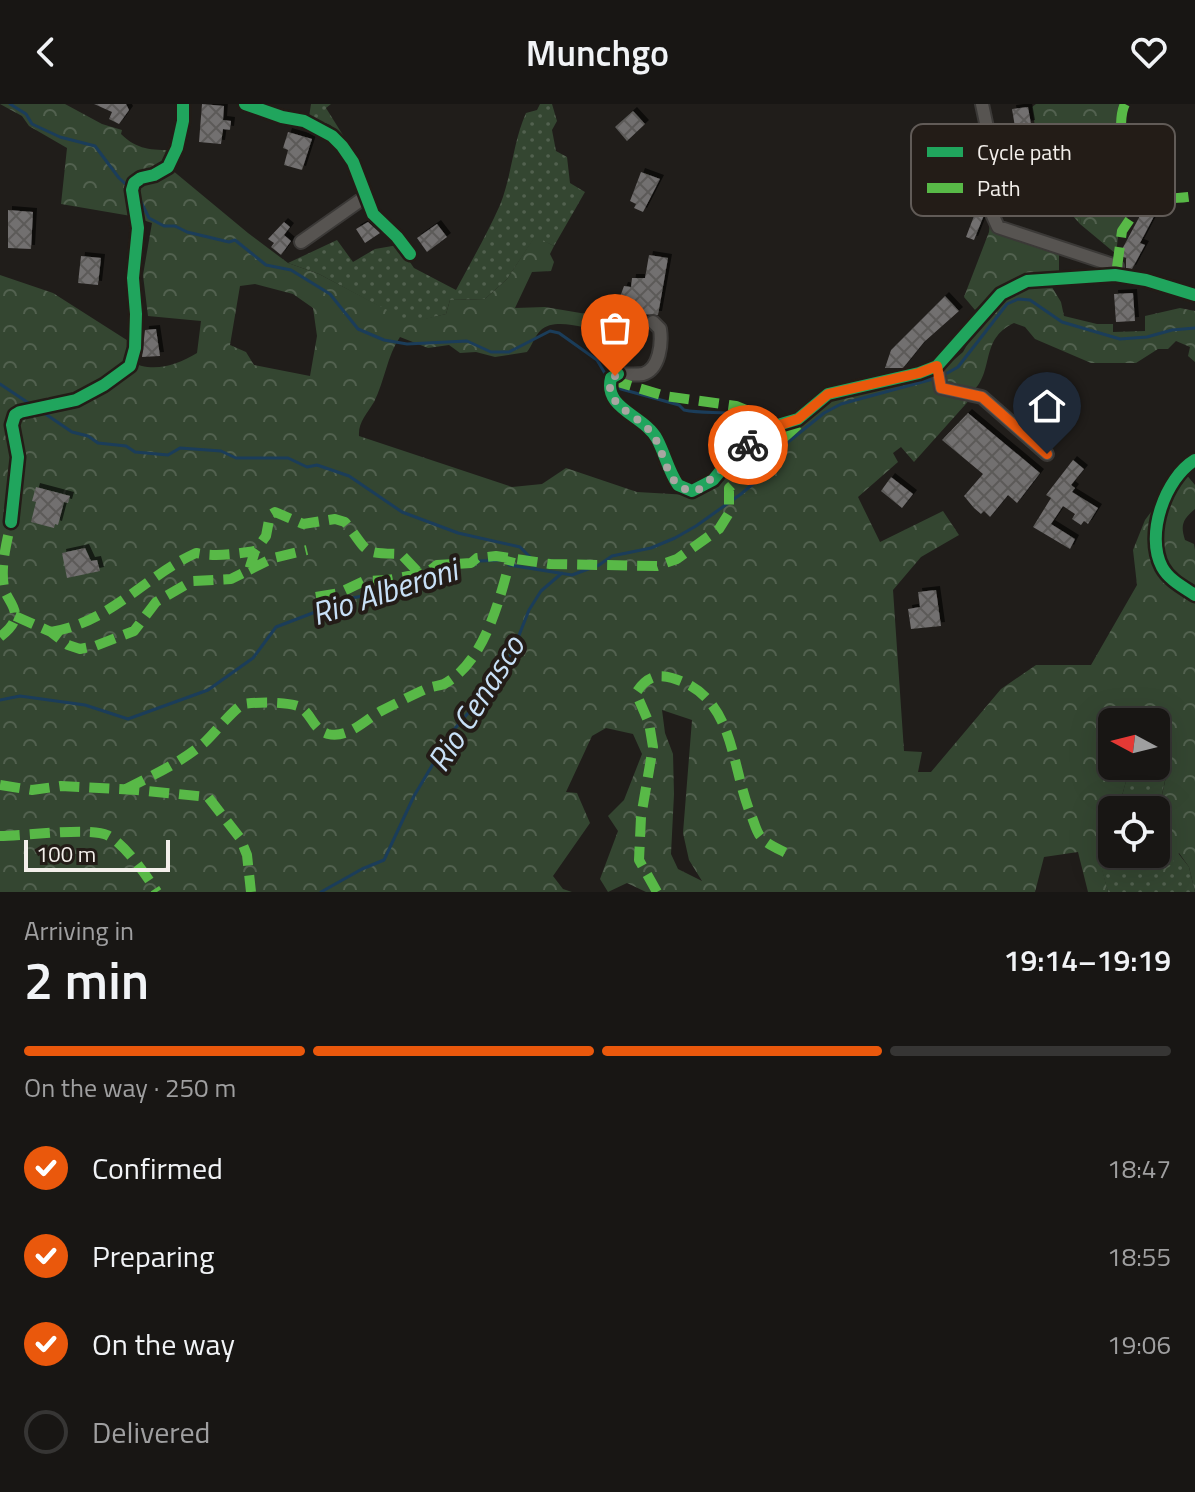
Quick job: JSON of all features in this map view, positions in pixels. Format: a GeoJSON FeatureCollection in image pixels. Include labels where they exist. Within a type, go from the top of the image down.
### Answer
{"type":"FeatureCollection","features":[{"type":"Feature","properties":{"kind":"street"},"geometry":{"type":"LineString","coordinates":[[11,522],[18,457],[12,425],[15,415],[76,400],[130,366],[135,348],[133,278],[138,228],[133,187],[168,167],[177,148],[183,104]]}},
{"type":"Feature","properties":{"kind":"street"},"geometry":{"type":"LineString","coordinates":[[245,104],[304,121],[332,136],[353,162],[373,214],[410,254]]}},
{"type":"Feature","properties":{"kind":"street"},"geometry":{"type":"LineString","coordinates":[[982,104],[986,124]]}},
{"type":"Feature","properties":{"kind":"street"},"geometry":{"type":"LineString","coordinates":[[301,242],[365,197]]}},
{"type":"Feature","properties":{"kind":"street"},"geometry":{"type":"LineString","coordinates":[[993,216],[998,227],[1116,271],[1195,295]]}},
{"type":"Feature","properties":{"kind":"street"},"geometry":{"type":"LineString","coordinates":[[653,322],[660,329],[662,340],[655,364],[643,374],[618,374],[611,378],[608,388],[610,397],[651,431],[678,485],[692,491],[713,480],[727,463],[761,435],[798,419],[828,394],[937,366],[1001,294],[1012,287],[1027,281],[1116,271]]}},
{"type":"Feature","properties":{"kind":"street"},"geometry":{"type":"LineString","coordinates":[[937,366],[941,388],[982,397],[1047,454]]}},
{"type":"Feature","properties":{"kind":"street"},"geometry":{"type":"LineString","coordinates":[[1195,460],[1188,464],[1169,491],[1158,515],[1154,541],[1162,567],[1175,583],[1195,595]]}},
{"type":"Feature","properties":{"kind":"green space"},"geometry":{"type":"Polygon","coordinates":[[[0,104],[65,104],[102,124],[122,130],[121,134],[139,146],[173,150],[166,165],[288,263],[319,274],[410,322],[446,314],[450,300],[485,299],[507,279],[535,236],[554,246],[550,254],[554,262],[551,271],[532,272],[515,308],[545,307],[610,318],[604,332],[554,324],[541,330],[527,352],[495,357],[476,352],[460,353],[449,345],[428,348],[400,337],[378,394],[359,431],[359,436],[512,487],[542,484],[566,468],[637,492],[689,495],[743,453],[833,397],[933,375],[940,390],[973,396],[914,462],[901,447],[893,453],[898,462],[858,497],[880,542],[943,511],[959,535],[921,557],[893,590],[904,751],[922,752],[918,772],[931,772],[1001,689],[1036,665],[1091,665],[1137,585],[1133,550],[1145,520],[1154,508],[1150,540],[1156,561],[1195,599],[1195,892],[1189,867],[1179,853],[1170,866],[1170,796],[1162,796],[1165,780],[1170,780],[1170,708],[1098,708],[1098,780],[1126,780],[1122,796],[1098,796],[1098,868],[1102,868],[1108,892],[1088,892],[1078,852],[1044,857],[1035,892],[646,892],[627,883],[608,892],[600,879],[618,831],[608,816],[624,800],[642,754],[633,734],[606,728],[592,736],[566,792],[577,793],[590,823],[553,876],[563,889],[572,892],[0,892],[0,275],[53,293],[133,344],[128,360],[145,367],[172,365],[197,353],[201,321],[148,316],[143,275],[152,223],[131,216],[61,204],[67,148],[29,126],[22,116],[0,104]],[[255,284],[240,286],[230,345],[246,352],[254,365],[310,376],[317,336],[313,308],[293,294],[255,284]],[[662,710],[665,733],[673,754],[671,854],[678,869],[702,881],[689,860],[683,833],[692,720],[662,710]]]}},
{"type":"Feature","properties":{"kind":"green space"},"geometry":{"type":"Polygon","coordinates":[[[311,104],[331,104],[326,108],[346,140],[330,125],[309,117],[311,104]]]}},
{"type":"Feature","properties":{"kind":"green space"},"geometry":{"type":"Polygon","coordinates":[[[540,104],[552,104],[557,121],[552,130],[556,151],[567,157],[570,183],[585,192],[554,246],[535,237],[507,279],[485,299],[450,300],[446,314],[410,323],[319,274],[288,263],[337,240],[353,262],[375,249],[398,245],[414,268],[456,290],[500,205],[526,113],[537,110],[540,104]]]}},
{"type":"Feature","properties":{"kind":"green space"},"geometry":{"type":"Polygon","coordinates":[[[1036,104],[1124,104],[1119,124],[1035,124],[1032,107],[1036,104]]]}},
{"type":"Feature","properties":{"kind":"green space"},"geometry":{"type":"Polygon","coordinates":[[[1081,216],[1128,216],[1119,229],[1116,254],[1080,224],[1081,216]]]}},
{"type":"Feature","properties":{"kind":"green space"},"geometry":{"type":"Polygon","coordinates":[[[990,222],[1059,249],[1059,273],[1022,278],[995,293],[975,310],[964,297],[990,222]]]}},
{"type":"Feature","properties":{"kind":"green space"},"geometry":{"type":"Polygon","coordinates":[[[1050,284],[1061,302],[1064,316],[1097,324],[1113,324],[1113,332],[1145,331],[1145,316],[1180,308],[1195,311],[1195,362],[1188,356],[1190,347],[1176,341],[1168,349],[1158,349],[1136,363],[1091,363],[1035,339],[1025,327],[1014,323],[996,338],[979,384],[972,392],[944,386],[942,370],[963,352],[976,328],[1002,297],[1028,285],[1050,284]]]}},
{"type":"Feature","properties":{"kind":"green space"},"geometry":{"type":"Polygon","coordinates":[[[1185,473],[1195,485],[1195,509],[1185,519],[1183,530],[1185,540],[1194,544],[1195,591],[1170,572],[1158,548],[1161,522],[1185,473]]]}},
{"type":"Feature","properties":{"kind":"green space"},"geometry":{"type":"Polygon","coordinates":[[[1126,780],[1165,780],[1162,796],[1122,796],[1126,780]]]}},
{"type":"Feature","properties":{"kind":"green space"},"geometry":{"type":"Polygon","coordinates":[[[1178,853],[1189,867],[1195,892],[1108,892],[1101,868],[1170,868],[1170,857],[1178,853]]]}},
{"type":"Feature","properties":{"kind":"green space"},"geometry":{"type":"Polygon","coordinates":[[[1151,868],[1168,868],[1165,873],[1151,868]]]}},
{"type":"Feature","properties":{"kind":"building"},"geometry":{"type":"Polygon","coordinates":[[[94,104],[126,104],[129,110],[119,124],[109,119],[112,112],[94,104]]]}},
{"type":"Feature","properties":{"kind":"building"},"geometry":{"type":"Polygon","coordinates":[[[202,104],[224,106],[223,120],[231,121],[230,130],[223,129],[221,144],[199,142],[202,104]]]}},
{"type":"Feature","properties":{"kind":"building"},"geometry":{"type":"Polygon","coordinates":[[[1028,107],[1031,124],[1014,124],[1012,109],[1028,107]]]}},
{"type":"Feature","properties":{"kind":"building"},"geometry":{"type":"Polygon","coordinates":[[[633,111],[645,124],[627,141],[615,127],[633,111]]]}},
{"type":"Feature","properties":{"kind":"building"},"geometry":{"type":"Polygon","coordinates":[[[288,132],[312,139],[302,170],[284,165],[288,150],[283,148],[288,132]]]}},
{"type":"Feature","properties":{"kind":"building"},"geometry":{"type":"Polygon","coordinates":[[[641,172],[660,179],[643,212],[634,208],[636,204],[630,201],[641,172]]]}},
{"type":"Feature","properties":{"kind":"building"},"geometry":{"type":"Polygon","coordinates":[[[8,210],[33,212],[31,249],[8,248],[8,210]]]}},
{"type":"Feature","properties":{"kind":"building"},"geometry":{"type":"Polygon","coordinates":[[[974,216],[984,216],[974,240],[966,237],[974,216]]]}},
{"type":"Feature","properties":{"kind":"building"},"geometry":{"type":"Polygon","coordinates":[[[1140,216],[1154,216],[1140,243],[1145,245],[1132,269],[1126,268],[1126,258],[1119,255],[1140,216]]]}},
{"type":"Feature","properties":{"kind":"building"},"geometry":{"type":"Polygon","coordinates":[[[284,222],[290,227],[284,235],[291,241],[281,255],[271,247],[274,243],[268,239],[284,222]]]}},
{"type":"Feature","properties":{"kind":"building"},"geometry":{"type":"Polygon","coordinates":[[[368,222],[380,233],[365,243],[356,229],[368,222]]]}},
{"type":"Feature","properties":{"kind":"building"},"geometry":{"type":"Polygon","coordinates":[[[437,224],[447,237],[427,252],[417,238],[437,224]]]}},
{"type":"Feature","properties":{"kind":"building"},"geometry":{"type":"Polygon","coordinates":[[[649,255],[668,258],[658,315],[638,314],[629,336],[608,329],[624,286],[631,287],[632,278],[645,278],[649,255]]]}},
{"type":"Feature","properties":{"kind":"building"},"geometry":{"type":"Polygon","coordinates":[[[81,256],[101,258],[98,285],[78,283],[81,256]]]}},
{"type":"Feature","properties":{"kind":"building"},"geometry":{"type":"Polygon","coordinates":[[[1133,293],[1135,321],[1116,322],[1114,294],[1133,293]]]}},
{"type":"Feature","properties":{"kind":"building"},"geometry":{"type":"Polygon","coordinates":[[[945,296],[959,311],[924,342],[903,368],[885,368],[891,350],[945,296]]]}},
{"type":"Feature","properties":{"kind":"building"},"geometry":{"type":"Polygon","coordinates":[[[156,329],[160,356],[142,357],[145,330],[156,329]]]}},
{"type":"Feature","properties":{"kind":"building"},"geometry":{"type":"Polygon","coordinates":[[[968,413],[1040,473],[1017,503],[1008,495],[990,517],[984,511],[981,514],[964,496],[983,474],[942,440],[968,413]]]}},
{"type":"Feature","properties":{"kind":"building"},"geometry":{"type":"Polygon","coordinates":[[[1073,460],[1084,469],[1071,485],[1075,488],[1072,492],[1098,508],[1088,524],[1084,521],[1081,525],[1072,519],[1075,514],[1063,506],[1051,524],[1075,539],[1070,549],[1033,527],[1051,498],[1046,495],[1073,460]]]}},
{"type":"Feature","properties":{"kind":"building"},"geometry":{"type":"Polygon","coordinates":[[[891,477],[913,494],[902,508],[881,491],[891,477]]]}},
{"type":"Feature","properties":{"kind":"building"},"geometry":{"type":"Polygon","coordinates":[[[36,487],[70,496],[68,503],[64,502],[58,525],[55,524],[54,528],[31,522],[36,487]]]}},
{"type":"Feature","properties":{"kind":"building"},"geometry":{"type":"Polygon","coordinates":[[[85,548],[91,561],[97,560],[100,571],[67,578],[62,553],[85,548]]]}},
{"type":"Feature","properties":{"kind":"building"},"geometry":{"type":"Polygon","coordinates":[[[936,590],[941,626],[911,629],[908,609],[920,607],[918,592],[936,590]]]}},
{"type":"Feature","properties":{"kind":"waterway"},"geometry":{"type":"LineString","coordinates":[[10,104],[26,114],[32,124],[60,137],[95,146],[130,188]]}},
{"type":"Feature","properties":{"kind":"waterway"},"geometry":{"type":"LineString","coordinates":[[138,196],[149,218],[187,232],[229,242],[235,240],[266,265],[291,270],[330,294],[358,329],[384,340],[407,344],[467,341],[491,352],[509,352],[550,331],[559,333],[597,360],[606,375]]}},
{"type":"Feature","properties":{"kind":"waterway","name":"Rio Cenasco"},"geometry":{"type":"LineString","coordinates":[[942,376],[958,367],[1007,304],[1018,299],[1030,300],[1062,322],[1120,339],[1195,328]]}},
{"type":"Feature","properties":{"kind":"waterway","name":"Rio Alberoni"},"geometry":{"type":"LineString","coordinates":[[0,700],[20,696],[85,705],[128,719],[208,690],[253,658],[276,627],[352,598],[416,586],[427,574],[445,567],[506,560],[509,565],[572,575],[599,565],[612,556],[651,548],[696,526],[741,494],[759,479],[787,443],[824,413],[841,404],[933,379]]}},
{"type":"Feature","properties":{"kind":"waterway"},"geometry":{"type":"LineString","coordinates":[[0,384],[30,404]]}},
{"type":"Feature","properties":{"kind":"waterway"},"geometry":{"type":"LineString","coordinates":[[615,385],[679,405],[684,410],[735,414],[764,426]]}},
{"type":"Feature","properties":{"kind":"waterway"},"geometry":{"type":"LineString","coordinates":[[44,413],[72,432],[88,436],[98,443],[126,446],[135,452],[168,455],[180,448],[221,451],[236,458],[288,458],[307,467],[317,465],[349,476],[402,512],[458,533],[520,547],[533,560],[535,569]]}},
{"type":"Feature","properties":{"kind":"waterway","name":"Rio Cenasco"},"geometry":{"type":"LineString","coordinates":[[321,892],[384,860],[414,796],[452,732],[497,679],[541,591],[562,573]]}},
{"type":"Feature","properties":{"kind":"marked path"},"geometry":{"type":"LineString","coordinates":[[1121,124],[1125,104]]}},
{"type":"Feature","properties":{"kind":"marked path"},"geometry":{"type":"LineString","coordinates":[[1175,198],[1195,196]]}},
{"type":"Feature","properties":{"kind":"marked path"},"geometry":{"type":"LineString","coordinates":[[1117,267],[1122,231],[1132,216]]}},
{"type":"Feature","properties":{"kind":"marked path"},"geometry":{"type":"LineString","coordinates":[[615,376],[618,382],[665,396],[736,406],[781,424]]}},
{"type":"Feature","properties":{"kind":"marked path"},"geometry":{"type":"LineString","coordinates":[[316,597],[339,593],[364,581],[428,572],[437,565],[471,563],[477,558],[496,556],[550,564],[657,566],[677,559],[719,529],[729,513],[729,488],[799,424]]}},
{"type":"Feature","properties":{"kind":"marked path"},"geometry":{"type":"LineString","coordinates":[[15,616],[80,649],[134,631],[156,602],[192,581],[231,579],[249,570],[255,551],[266,536],[270,515],[275,512],[303,524],[335,519],[345,522],[371,552],[401,554],[418,572]]}},
{"type":"Feature","properties":{"kind":"marked path"},"geometry":{"type":"LineString","coordinates":[[0,637],[15,617],[3,579],[4,554],[11,522]]}},
{"type":"Feature","properties":{"kind":"marked path"},"geometry":{"type":"LineString","coordinates":[[249,570],[273,558],[307,550]]}},
{"type":"Feature","properties":{"kind":"marked path"},"geometry":{"type":"LineString","coordinates":[[51,632],[92,619],[196,553],[218,555],[255,551]]}},
{"type":"Feature","properties":{"kind":"marked path"},"geometry":{"type":"LineString","coordinates":[[126,789],[196,749],[244,704],[299,706],[320,730],[336,735],[350,731],[415,694],[444,684],[470,661],[489,628],[511,557]]}},
{"type":"Feature","properties":{"kind":"marked path"},"geometry":{"type":"LineString","coordinates":[[657,892],[639,860],[641,817],[653,747],[649,723],[636,693],[643,684],[656,677],[672,678],[693,687],[708,700],[727,734],[758,832],[767,843],[793,857]]}},
{"type":"Feature","properties":{"kind":"marked path"},"geometry":{"type":"LineString","coordinates":[[0,785],[32,790],[61,786],[208,797],[240,838],[247,855],[251,892]]}},
{"type":"Feature","properties":{"kind":"marked path"},"geometry":{"type":"LineString","coordinates":[[0,836],[72,832],[107,835],[128,853],[157,892]]}},
{"type":"Feature","properties":{"kind":"cycle path"},"geometry":{"type":"LineString","coordinates":[[11,522],[18,457],[12,425],[15,415],[76,400],[130,366],[135,348],[133,278],[138,228],[132,190],[134,183],[141,178],[168,167],[177,148],[183,104]]}},
{"type":"Feature","properties":{"kind":"cycle path"},"geometry":{"type":"LineString","coordinates":[[245,104],[304,121],[332,136],[353,162],[373,214],[410,254]]}},
{"type":"Feature","properties":{"kind":"cycle path"},"geometry":{"type":"LineString","coordinates":[[618,374],[611,378],[613,397],[651,431],[678,485],[692,491],[713,480],[727,463],[761,435],[798,419],[828,394],[937,366],[1001,294],[1027,281],[1115,275],[1146,280],[1195,295]]}},
{"type":"Feature","properties":{"kind":"cycle path"},"geometry":{"type":"LineString","coordinates":[[1195,460],[1184,468],[1167,493],[1157,524],[1156,539],[1157,554],[1165,572],[1195,595]]}},
{"type":"Feature","properties":{"kind":"way so far"},"geometry":{"type":"LineString","coordinates":[[615,376],[611,378],[608,388],[610,397],[651,431],[672,476],[684,489],[700,489],[748,445]]}},
{"type":"Feature","properties":{"kind":"route"},"geometry":{"type":"LineString","coordinates":[[748,445],[774,427],[798,419],[828,394],[937,366],[941,388],[982,397],[1047,454]]}}]}
